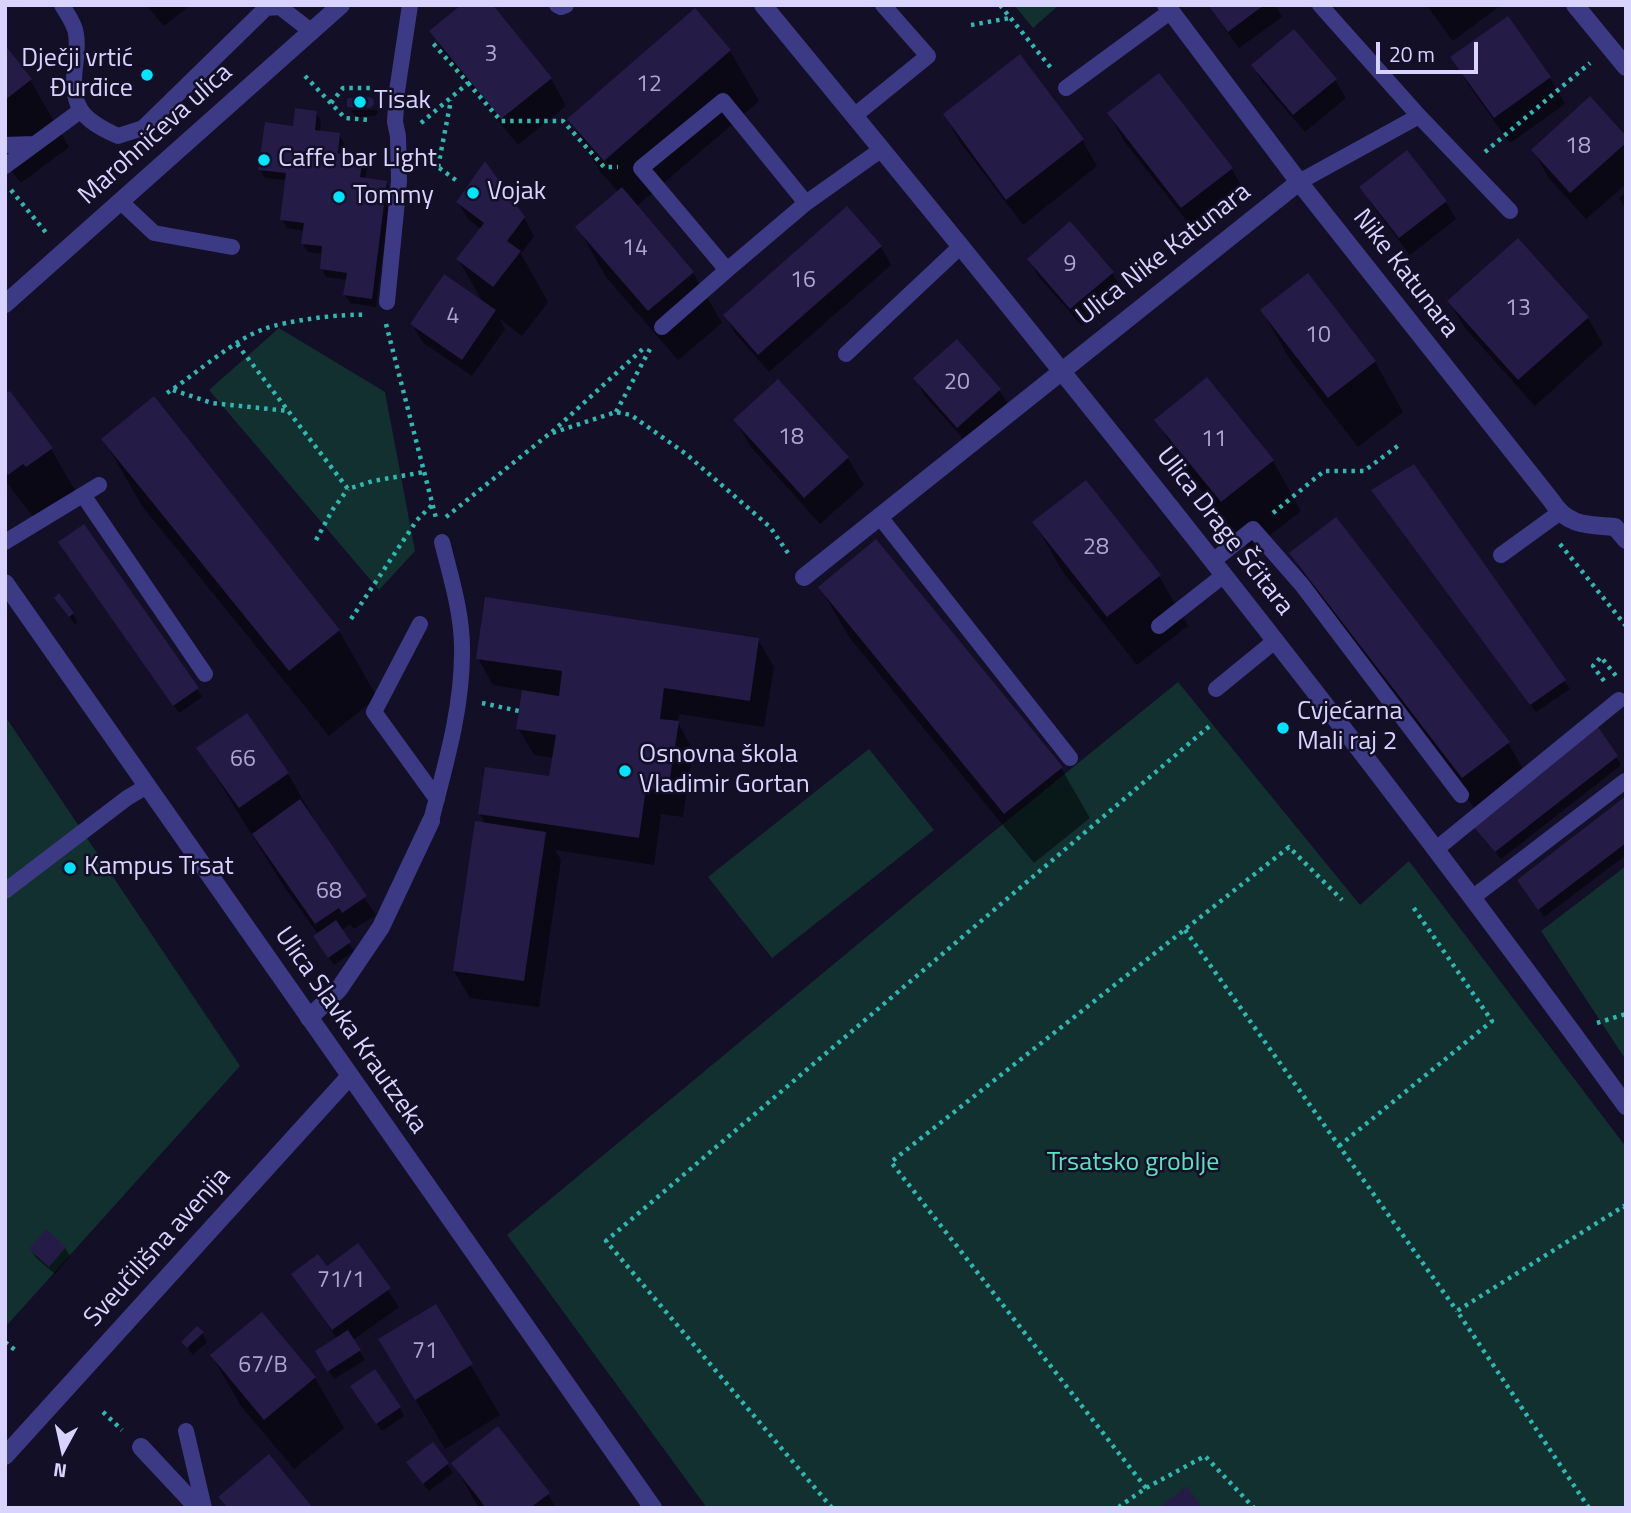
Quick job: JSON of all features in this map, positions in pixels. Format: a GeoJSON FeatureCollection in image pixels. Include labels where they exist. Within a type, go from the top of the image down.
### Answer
{"type":"FeatureCollection","features":[{"type":"Feature","properties":{"kind":"street","name":"Marohnićeva ulica"},"geometry":{"type":"LineString","coordinates":[[5,304],[341,5]]}},
{"type":"Feature","properties":{"kind":"street","name":"Ulica Drage Šćitara"},"geometry":{"type":"LineString","coordinates":[[763,5],[1062,369],[1276,640],[1626,1106]]}},
{"type":"Feature","properties":{"kind":"street"},"geometry":{"type":"LineString","coordinates":[[1575,5],[1626,67]]}},
{"type":"Feature","properties":{"kind":"street","name":"Nike Katunara"},"geometry":{"type":"LineString","coordinates":[[1169,8],[1299,182],[1542,489],[1552,519]]}},
{"type":"Feature","properties":{"kind":"street","name":"Ulica Nike Katunara"},"geometry":{"type":"LineString","coordinates":[[804,578],[1299,182]]}},
{"type":"Feature","properties":{"kind":"street"},"geometry":{"type":"LineString","coordinates":[[1552,519],[1582,525],[1615,527],[1626,540]]}},
{"type":"Feature","properties":{"kind":"street","name":"Ulica Slavka Krautzeka"},"geometry":{"type":"LineString","coordinates":[[5,583],[653,1508]]}},
{"type":"Feature","properties":{"kind":"street"},"geometry":{"type":"LineString","coordinates":[[309,1018],[338,989],[381,927],[431,821]]}},
{"type":"Feature","properties":{"kind":"street","name":"Sveučilišna avenija"},"geometry":{"type":"LineString","coordinates":[[5,1456],[350,1076]]}},
{"type":"Feature","properties":{"kind":"street"},"geometry":{"type":"LineString","coordinates":[[141,1447],[198,1508]]}},
{"type":"Feature","properties":{"kind":"lane"},"geometry":{"type":"LineString","coordinates":[[62,5],[76,34],[73,81],[80,111],[97,127],[118,136],[144,128],[266,8],[281,6],[312,32]]}},
{"type":"Feature","properties":{"kind":"lane"},"geometry":{"type":"LineString","coordinates":[[556,5],[566,5]]}},
{"type":"Feature","properties":{"kind":"lane"},"geometry":{"type":"LineString","coordinates":[[854,116],[928,56],[883,5]]}},
{"type":"Feature","properties":{"kind":"lane"},"geometry":{"type":"LineString","coordinates":[[1320,5],[1419,116],[1510,211]]}},
{"type":"Feature","properties":{"kind":"lane"},"geometry":{"type":"LineString","coordinates":[[1066,88],[1169,8]]}},
{"type":"Feature","properties":{"kind":"lane"},"geometry":{"type":"LineString","coordinates":[[386,310],[399,181],[397,91],[410,11]]}},
{"type":"Feature","properties":{"kind":"lane"},"geometry":{"type":"LineString","coordinates":[[727,270],[641,168],[723,101],[806,203]]}},
{"type":"Feature","properties":{"kind":"lane"},"geometry":{"type":"LineString","coordinates":[[5,166],[80,111]]}},
{"type":"Feature","properties":{"kind":"lane"},"geometry":{"type":"LineString","coordinates":[[1299,182],[1419,116]]}},
{"type":"Feature","properties":{"kind":"lane"},"geometry":{"type":"LineString","coordinates":[[5,145],[33,144]]}},
{"type":"Feature","properties":{"kind":"lane"},"geometry":{"type":"LineString","coordinates":[[662,327],[806,203],[881,149]]}},
{"type":"Feature","properties":{"kind":"lane"},"geometry":{"type":"LineString","coordinates":[[121,202],[154,233],[232,247]]}},
{"type":"Feature","properties":{"kind":"lane"},"geometry":{"type":"LineString","coordinates":[[846,354],[961,246]]}},
{"type":"Feature","properties":{"kind":"lane"},"geometry":{"type":"LineString","coordinates":[[5,542],[99,485]]}},
{"type":"Feature","properties":{"kind":"lane"},"geometry":{"type":"LineString","coordinates":[[83,495],[205,674]]}},
{"type":"Feature","properties":{"kind":"lane"},"geometry":{"type":"LineString","coordinates":[[880,517],[1070,758]]}},
{"type":"Feature","properties":{"kind":"lane"},"geometry":{"type":"LineString","coordinates":[[1501,555],[1552,519]]}},
{"type":"Feature","properties":{"kind":"lane"},"geometry":{"type":"LineString","coordinates":[[1159,625],[1219,568],[1253,528],[1301,585],[1461,795]]}},
{"type":"Feature","properties":{"kind":"lane"},"geometry":{"type":"LineString","coordinates":[[431,821],[460,699],[463,651],[457,605],[442,542]]}},
{"type":"Feature","properties":{"kind":"lane"},"geometry":{"type":"LineString","coordinates":[[420,624],[374,712],[437,799]]}},
{"type":"Feature","properties":{"kind":"lane"},"geometry":{"type":"LineString","coordinates":[[1216,689],[1276,640]]}},
{"type":"Feature","properties":{"kind":"lane"},"geometry":{"type":"LineString","coordinates":[[1435,850],[1619,701]]}},
{"type":"Feature","properties":{"kind":"lane"},"geometry":{"type":"LineString","coordinates":[[1472,898],[1625,781]]}},
{"type":"Feature","properties":{"kind":"lane"},"geometry":{"type":"LineString","coordinates":[[5,891],[127,798],[147,786]]}},
{"type":"Feature","properties":{"kind":"lane"},"geometry":{"type":"LineString","coordinates":[[186,1431],[204,1508]]}},
{"type":"Feature","properties":{"kind":"path"},"geometry":{"type":"LineString","coordinates":[[1000,5],[1066,88]]}},
{"type":"Feature","properties":{"kind":"path"},"geometry":{"type":"LineString","coordinates":[[410,11],[501,121],[563,121],[604,167],[641,168]]}},
{"type":"Feature","properties":{"kind":"path"},"geometry":{"type":"LineString","coordinates":[[971,25],[1010,18]]}},
{"type":"Feature","properties":{"kind":"path"},"geometry":{"type":"LineString","coordinates":[[1468,167],[1597,57]]}},
{"type":"Feature","properties":{"kind":"path"},"geometry":{"type":"LineString","coordinates":[[305,76],[345,118],[396,129],[419,125],[468,83]]}},
{"type":"Feature","properties":{"kind":"path"},"geometry":{"type":"LineString","coordinates":[[331,103],[343,88],[374,88]]}},
{"type":"Feature","properties":{"kind":"path"},"geometry":{"type":"LineString","coordinates":[[438,167],[451,97]]}},
{"type":"Feature","properties":{"kind":"path"},"geometry":{"type":"LineString","coordinates":[[399,157],[438,167],[457,181]]}},
{"type":"Feature","properties":{"kind":"path"},"geometry":{"type":"LineString","coordinates":[[5,183],[48,236]]}},
{"type":"Feature","properties":{"kind":"path"},"geometry":{"type":"LineString","coordinates":[[289,411],[212,403],[170,391],[237,344],[264,329],[326,317],[386,310],[386,330],[437,524],[550,434],[632,357],[655,340],[616,412]]}},
{"type":"Feature","properties":{"kind":"path"},"geometry":{"type":"LineString","coordinates":[[237,344],[348,489]]}},
{"type":"Feature","properties":{"kind":"path"},"geometry":{"type":"LineString","coordinates":[[550,434],[616,412],[631,415],[687,454],[770,527],[804,578]]}},
{"type":"Feature","properties":{"kind":"path"},"geometry":{"type":"LineString","coordinates":[[1253,528],[1324,471],[1364,471],[1399,445]]}},
{"type":"Feature","properties":{"kind":"path"},"geometry":{"type":"LineString","coordinates":[[316,540],[348,489],[373,481],[424,472]]}},
{"type":"Feature","properties":{"kind":"path"},"geometry":{"type":"LineString","coordinates":[[351,619],[417,520],[432,505]]}},
{"type":"Feature","properties":{"kind":"path"},"geometry":{"type":"LineString","coordinates":[[1552,519],[1626,626]]}},
{"type":"Feature","properties":{"kind":"path"},"geometry":{"type":"LineString","coordinates":[[460,699],[519,711]]}},
{"type":"Feature","properties":{"kind":"path"},"geometry":{"type":"LineString","coordinates":[[832,1508],[606,1241],[1212,724]]}},
{"type":"Feature","properties":{"kind":"path"},"geometry":{"type":"LineString","coordinates":[[1146,1488],[891,1162],[1289,847],[1342,900]]}},
{"type":"Feature","properties":{"kind":"path"},"geometry":{"type":"LineString","coordinates":[[1339,1146],[1492,1021],[1411,904]]}},
{"type":"Feature","properties":{"kind":"path"},"geometry":{"type":"LineString","coordinates":[[1185,930],[1457,1311],[1589,1508]]}},
{"type":"Feature","properties":{"kind":"path"},"geometry":{"type":"LineString","coordinates":[[1593,1025],[1626,1014]]}},
{"type":"Feature","properties":{"kind":"path"},"geometry":{"type":"LineString","coordinates":[[1457,1311],[1624,1206],[1626,1209]]}},
{"type":"Feature","properties":{"kind":"path"},"geometry":{"type":"LineString","coordinates":[[5,1342],[15,1350]]}},
{"type":"Feature","properties":{"kind":"path"},"geometry":{"type":"LineString","coordinates":[[103,1412],[110,1420]]}},
{"type":"Feature","properties":{"kind":"path"},"geometry":{"type":"LineString","coordinates":[[1120,1508],[1146,1488],[1205,1456],[1254,1508]]}},
{"type":"Feature","properties":{"kind":"green space"},"geometry":{"type":"Polygon","coordinates":[[[1014,5],[1059,5],[1033,28],[1014,5]]]}},
{"type":"Feature","properties":{"kind":"green space"},"geometry":{"type":"Polygon","coordinates":[[[279,328],[385,392],[415,551],[379,590],[209,390],[279,328]]]}},
{"type":"Feature","properties":{"kind":"green space","name":"Trsatsko groblje"},"geometry":{"type":"Polygon","coordinates":[[[1178,682],[1360,905],[1409,861],[1626,1147],[1626,1508],[707,1508],[507,1235],[1178,682]]]}},
{"type":"Feature","properties":{"kind":"green space","name":"Kampus Trsat"},"geometry":{"type":"Polygon","coordinates":[[[5,716],[240,1066],[8,1324],[5,1322],[5,716]]]}},
{"type":"Feature","properties":{"kind":"green space"},"geometry":{"type":"Polygon","coordinates":[[[869,749],[934,830],[772,958],[708,877],[869,749]]]}},
{"type":"Feature","properties":{"kind":"green space"},"geometry":{"type":"Polygon","coordinates":[[[1626,866],[1626,1060],[1541,931],[1626,866]]]}},
{"type":"Feature","properties":{"kind":"building"},"geometry":{"type":"Polygon","coordinates":[[[461,5],[493,5],[552,78],[501,119],[429,31],[461,5]]]}},
{"type":"Feature","properties":{"kind":"building"},"geometry":{"type":"Polygon","coordinates":[[[1208,5],[1264,5],[1228,32],[1208,5]]]}},
{"type":"Feature","properties":{"kind":"building"},"geometry":{"type":"Polygon","coordinates":[[[695,8],[731,50],[604,161],[567,119],[695,8]]]}},
{"type":"Feature","properties":{"kind":"building"},"geometry":{"type":"Polygon","coordinates":[[[1508,16],[1551,77],[1494,118],[1450,57],[1508,16]]]}},
{"type":"Feature","properties":{"kind":"building"},"geometry":{"type":"Polygon","coordinates":[[[1294,29],[1337,79],[1293,115],[1251,65],[1294,29]]]}},
{"type":"Feature","properties":{"kind":"building"},"geometry":{"type":"Polygon","coordinates":[[[5,45],[32,79],[5,100],[5,45]]]}},
{"type":"Feature","properties":{"kind":"building"},"geometry":{"type":"Polygon","coordinates":[[[1020,54],[1084,139],[1006,200],[943,114],[1020,54]]]}},
{"type":"Feature","properties":{"kind":"building"},"geometry":{"type":"Polygon","coordinates":[[[1159,73],[1233,168],[1181,208],[1107,113],[1159,73]]]}},
{"type":"Feature","properties":{"kind":"building"},"geometry":{"type":"Polygon","coordinates":[[[1590,96],[1626,136],[1626,143],[1570,193],[1531,150],[1590,96]]]}},
{"type":"Feature","properties":{"kind":"building","name":"Tisak"},"geometry":{"type":"Polygon","coordinates":[[[370,97],[374,104],[371,108],[347,107],[349,98],[370,97]]]}},
{"type":"Feature","properties":{"kind":"building"},"geometry":{"type":"Polygon","coordinates":[[[295,108],[317,111],[315,130],[340,133],[338,153],[363,157],[360,177],[387,181],[372,299],[343,295],[347,273],[320,269],[322,246],[301,244],[304,223],[280,220],[286,173],[258,170],[265,122],[293,126],[295,108]]]}},
{"type":"Feature","properties":{"kind":"building"},"geometry":{"type":"Polygon","coordinates":[[[1407,150],[1447,201],[1399,238],[1359,187],[1407,150]]]}},
{"type":"Feature","properties":{"kind":"building"},"geometry":{"type":"Polygon","coordinates":[[[485,161],[525,217],[507,241],[521,251],[493,287],[456,259],[484,223],[456,202],[485,161]]]}},
{"type":"Feature","properties":{"kind":"building"},"geometry":{"type":"Polygon","coordinates":[[[622,187],[694,272],[648,311],[575,227],[622,187]]]}},
{"type":"Feature","properties":{"kind":"building"},"geometry":{"type":"Polygon","coordinates":[[[847,206],[882,246],[758,355],[723,315],[847,206]]]}},
{"type":"Feature","properties":{"kind":"building"},"geometry":{"type":"Polygon","coordinates":[[[1070,221],[1114,272],[1070,309],[1027,259],[1070,221]]]}},
{"type":"Feature","properties":{"kind":"building"},"geometry":{"type":"Polygon","coordinates":[[[1518,238],[1589,317],[1518,380],[1447,301],[1518,238]]]}},
{"type":"Feature","properties":{"kind":"building"},"geometry":{"type":"Polygon","coordinates":[[[1308,273],[1376,361],[1328,398],[1260,310],[1308,273]]]}},
{"type":"Feature","properties":{"kind":"building"},"geometry":{"type":"Polygon","coordinates":[[[444,274],[496,310],[462,360],[410,324],[444,274]]]}},
{"type":"Feature","properties":{"kind":"building"},"geometry":{"type":"Polygon","coordinates":[[[957,339],[1001,389],[957,428],[913,378],[957,339]]]}},
{"type":"Feature","properties":{"kind":"building"},"geometry":{"type":"Polygon","coordinates":[[[1207,377],[1274,460],[1221,502],[1154,420],[1207,377]]]}},
{"type":"Feature","properties":{"kind":"building"},"geometry":{"type":"Polygon","coordinates":[[[778,379],[849,457],[804,498],[733,420],[778,379]]]}},
{"type":"Feature","properties":{"kind":"building"},"geometry":{"type":"Polygon","coordinates":[[[10,391],[53,448],[26,467],[23,464],[8,475],[5,471],[5,394],[10,391]]]}},
{"type":"Feature","properties":{"kind":"building"},"geometry":{"type":"Polygon","coordinates":[[[154,396],[340,630],[289,671],[101,439],[154,396]]]}},
{"type":"Feature","properties":{"kind":"building"},"geometry":{"type":"Polygon","coordinates":[[[1414,464],[1566,680],[1530,705],[1371,490],[1414,464]]]}},
{"type":"Feature","properties":{"kind":"building"},"geometry":{"type":"Polygon","coordinates":[[[1086,480],[1161,575],[1107,617],[1032,522],[1086,480]]]}},
{"type":"Feature","properties":{"kind":"building"},"geometry":{"type":"Polygon","coordinates":[[[1336,517],[1510,742],[1462,778],[1289,553],[1336,517]]]}},
{"type":"Feature","properties":{"kind":"building"},"geometry":{"type":"Polygon","coordinates":[[[84,524],[199,688],[173,706],[58,542],[84,524]]]}},
{"type":"Feature","properties":{"kind":"building"},"geometry":{"type":"Polygon","coordinates":[[[876,539],[1063,767],[1004,814],[818,587],[876,539]]]}},
{"type":"Feature","properties":{"kind":"building"},"geometry":{"type":"Polygon","coordinates":[[[59,593],[74,613],[69,617],[54,598],[59,593]]]}},
{"type":"Feature","properties":{"kind":"building"},"geometry":{"type":"Polygon","coordinates":[[[485,597],[759,638],[750,701],[664,688],[660,719],[679,721],[668,791],[646,788],[639,838],[478,814],[485,767],[549,776],[556,735],[516,729],[522,690],[559,696],[562,671],[476,659],[485,597]]]}},
{"type":"Feature","properties":{"kind":"building"},"geometry":{"type":"Polygon","coordinates":[[[247,713],[289,773],[239,808],[196,748],[247,713]]]}},
{"type":"Feature","properties":{"kind":"building"},"geometry":{"type":"Polygon","coordinates":[[[1598,727],[1618,756],[1495,852],[1473,826],[1598,727]]]}},
{"type":"Feature","properties":{"kind":"building"},"geometry":{"type":"Polygon","coordinates":[[[1626,796],[1626,843],[1538,910],[1517,880],[1626,796]]]}},
{"type":"Feature","properties":{"kind":"building"},"geometry":{"type":"Polygon","coordinates":[[[300,799],[367,896],[342,913],[339,908],[315,924],[252,834],[300,799]]]}},
{"type":"Feature","properties":{"kind":"building"},"geometry":{"type":"Polygon","coordinates":[[[475,821],[546,832],[524,981],[453,971],[475,821]]]}},
{"type":"Feature","properties":{"kind":"building"},"geometry":{"type":"Polygon","coordinates":[[[336,920],[351,942],[328,958],[313,936],[336,920]]]}},
{"type":"Feature","properties":{"kind":"building"},"geometry":{"type":"Polygon","coordinates":[[[46,1229],[66,1247],[49,1267],[29,1249],[46,1229]]]}},
{"type":"Feature","properties":{"kind":"building"},"geometry":{"type":"Polygon","coordinates":[[[358,1243],[391,1288],[332,1330],[291,1274],[318,1254],[327,1266],[358,1243]]]}},
{"type":"Feature","properties":{"kind":"building"},"geometry":{"type":"Polygon","coordinates":[[[436,1304],[473,1364],[415,1400],[378,1339],[436,1304]]]}},
{"type":"Feature","properties":{"kind":"building"},"geometry":{"type":"Polygon","coordinates":[[[262,1312],[316,1377],[264,1420],[210,1355],[262,1312]]]}},
{"type":"Feature","properties":{"kind":"building"},"geometry":{"type":"Polygon","coordinates":[[[197,1326],[204,1332],[187,1348],[181,1342],[197,1326]]]}},
{"type":"Feature","properties":{"kind":"building"},"geometry":{"type":"Polygon","coordinates":[[[348,1330],[361,1350],[327,1372],[315,1351],[348,1330]]]}},
{"type":"Feature","properties":{"kind":"building"},"geometry":{"type":"Polygon","coordinates":[[[375,1369],[401,1407],[376,1424],[350,1386],[375,1369]]]}},
{"type":"Feature","properties":{"kind":"building"},"geometry":{"type":"Polygon","coordinates":[[[498,1426],[550,1493],[530,1508],[486,1508],[451,1463],[498,1426]]]}},
{"type":"Feature","properties":{"kind":"building"},"geometry":{"type":"Polygon","coordinates":[[[433,1442],[449,1463],[423,1484],[406,1462],[433,1442]]]}},
{"type":"Feature","properties":{"kind":"building"},"geometry":{"type":"Polygon","coordinates":[[[269,1454],[313,1508],[228,1508],[218,1497],[269,1454]]]}},
{"type":"Feature","properties":{"kind":"building"},"geometry":{"type":"Polygon","coordinates":[[[1187,1486],[1202,1508],[1158,1508],[1187,1486]]]}},
{"type":"Feature","properties":{"kind":"place","name":"Dječji vrtić Đurđice"},"geometry":{"type":"Point","coordinates":[147,75]}},
{"type":"Feature","properties":{"kind":"place","name":"Tisak"},"geometry":{"type":"Point","coordinates":[360,102]}},
{"type":"Feature","properties":{"kind":"place","name":"Caffe bar Light"},"geometry":{"type":"Point","coordinates":[264,160]}},
{"type":"Feature","properties":{"kind":"place","name":"Vojak"},"geometry":{"type":"Point","coordinates":[473,193]}},
{"type":"Feature","properties":{"kind":"place","name":"Tommy"},"geometry":{"type":"Point","coordinates":[339,197]}},
{"type":"Feature","properties":{"kind":"place","name":"Cvjećarna Mali raj 2"},"geometry":{"type":"Point","coordinates":[1283,728]}},
{"type":"Feature","properties":{"kind":"place","name":"Osnovna škola Vladimir Gortan"},"geometry":{"type":"Point","coordinates":[625,771]}},
{"type":"Feature","properties":{"kind":"place","name":"Kampus Trsat"},"geometry":{"type":"Point","coordinates":[70,868]}}]}
